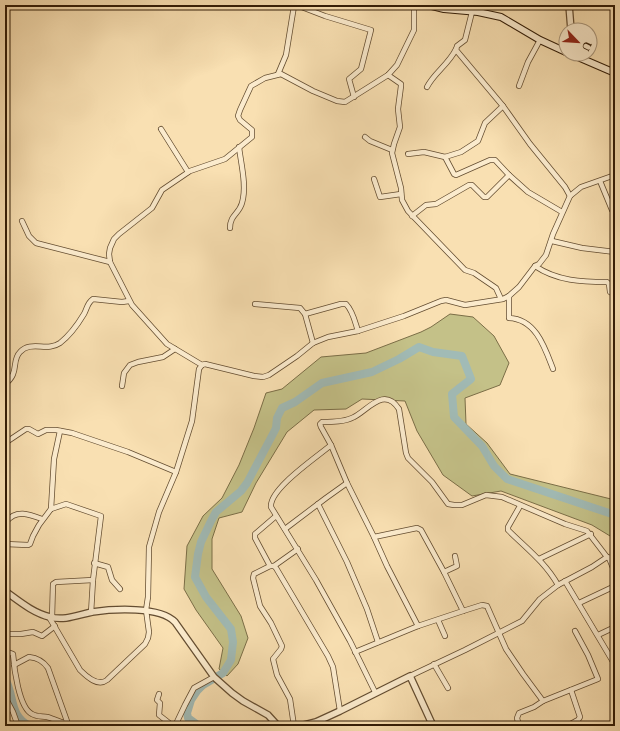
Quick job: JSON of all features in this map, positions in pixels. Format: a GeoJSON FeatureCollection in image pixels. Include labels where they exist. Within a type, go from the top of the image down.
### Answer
{"type":"FeatureCollection","features":[{"type":"Feature","properties":{"kind":"main road"},"geometry":{"type":"LineString","coordinates":[[428,5],[444,9],[501,17],[540,40],[558,48]]}},
{"type":"Feature","properties":{"kind":"main road"},"geometry":{"type":"LineString","coordinates":[[590,62],[615,73]]}},
{"type":"Feature","properties":{"kind":"street"},"geometry":{"type":"LineString","coordinates":[[414,5],[414,27],[412,35],[397,65],[388,75],[345,102],[337,101],[313,91],[284,75],[278,74],[255,83],[249,89],[238,116],[240,120],[252,130],[252,136],[250,139],[225,159],[188,172],[163,190],[152,208],[114,239],[110,248],[110,262],[129,301],[149,326],[167,344],[202,365],[205,364],[263,377],[269,375],[297,356],[313,343],[328,337],[358,331],[404,316],[441,301],[446,300],[465,305],[501,299],[509,296],[519,287],[536,266],[540,264],[546,255],[562,212],[570,196],[581,187],[615,175]]}},
{"type":"Feature","properties":{"kind":"street"},"geometry":{"type":"LineString","coordinates":[[569,5],[571,22]]}},
{"type":"Feature","properties":{"kind":"street"},"geometry":{"type":"LineString","coordinates":[[278,74],[286,55],[294,6],[299,6],[371,30],[361,69],[349,79],[354,97]]}},
{"type":"Feature","properties":{"kind":"street"},"geometry":{"type":"LineString","coordinates":[[426,87],[451,58],[457,46],[465,40],[472,12]]}},
{"type":"Feature","properties":{"kind":"street"},"geometry":{"type":"LineString","coordinates":[[519,86],[528,62],[540,40]]}},
{"type":"Feature","properties":{"kind":"street"},"geometry":{"type":"LineString","coordinates":[[456,49],[503,106],[530,144],[565,186],[570,196]]}},
{"type":"Feature","properties":{"kind":"street"},"geometry":{"type":"LineString","coordinates":[[388,75],[401,84],[398,109],[400,127],[392,150],[403,203],[412,216],[465,270],[474,273],[496,288],[501,299]]}},
{"type":"Feature","properties":{"kind":"street"},"geometry":{"type":"LineString","coordinates":[[408,154],[424,152],[445,157],[457,154],[476,143],[485,123],[503,106]]}},
{"type":"Feature","properties":{"kind":"street"},"geometry":{"type":"LineString","coordinates":[[161,129],[188,172]]}},
{"type":"Feature","properties":{"kind":"street"},"geometry":{"type":"LineString","coordinates":[[366,137],[370,141],[392,150]]}},
{"type":"Feature","properties":{"kind":"street"},"geometry":{"type":"LineString","coordinates":[[230,228],[231,218],[240,208],[243,196],[244,182],[239,147]]}},
{"type":"Feature","properties":{"kind":"street"},"geometry":{"type":"LineString","coordinates":[[445,157],[455,175],[458,175],[484,162],[494,160],[528,192],[562,212]]}},
{"type":"Feature","properties":{"kind":"street"},"geometry":{"type":"LineString","coordinates":[[412,216],[426,205],[436,204],[469,185],[472,185],[484,197],[487,197],[509,175]]}},
{"type":"Feature","properties":{"kind":"street"},"geometry":{"type":"LineString","coordinates":[[374,179],[380,198],[401,194]]}},
{"type":"Feature","properties":{"kind":"street"},"geometry":{"type":"LineString","coordinates":[[600,181],[612,210],[615,212]]}},
{"type":"Feature","properties":{"kind":"street"},"geometry":{"type":"LineString","coordinates":[[22,221],[29,236],[35,242],[110,262]]}},
{"type":"Feature","properties":{"kind":"street"},"geometry":{"type":"LineString","coordinates":[[552,241],[582,248],[615,252]]}},
{"type":"Feature","properties":{"kind":"street"},"geometry":{"type":"LineString","coordinates":[[536,266],[547,274],[560,278],[579,281],[607,282],[609,284],[609,291],[615,295]]}},
{"type":"Feature","properties":{"kind":"street"},"geometry":{"type":"LineString","coordinates":[[509,296],[509,318],[519,320],[532,327],[548,356],[553,369]]}},
{"type":"Feature","properties":{"kind":"street"},"geometry":{"type":"LineString","coordinates":[[5,384],[13,375],[16,357],[24,348],[31,346],[48,348],[61,342],[80,320],[90,301],[129,301]]}},
{"type":"Feature","properties":{"kind":"street"},"geometry":{"type":"LineString","coordinates":[[255,304],[298,308],[305,314],[313,343]]}},
{"type":"Feature","properties":{"kind":"street"},"geometry":{"type":"LineString","coordinates":[[305,314],[346,304],[351,312],[358,331]]}},
{"type":"Feature","properties":{"kind":"street"},"geometry":{"type":"LineString","coordinates":[[122,386],[124,373],[130,365],[164,357],[175,349]]}},
{"type":"Feature","properties":{"kind":"street"},"geometry":{"type":"LineString","coordinates":[[92,580],[56,582],[54,584],[51,618],[80,670],[97,682],[102,683],[124,665],[142,648],[147,641],[149,632],[146,610],[148,597],[147,558],[150,537],[176,472],[192,421],[200,369],[202,365]]}},
{"type":"Feature","properties":{"kind":"street"},"geometry":{"type":"LineString","coordinates":[[418,626],[386,566],[331,445],[321,427],[321,422],[333,422],[353,418],[373,402],[380,400],[392,401],[399,409],[408,458],[432,482],[448,504],[454,506],[462,505],[488,494],[502,497],[520,506],[587,531],[591,534],[608,558],[615,573]]}},
{"type":"Feature","properties":{"kind":"street"},"geometry":{"type":"LineString","coordinates":[[5,444],[26,428],[38,434],[46,430],[60,431],[72,433],[128,452],[176,472]]}},
{"type":"Feature","properties":{"kind":"street"},"geometry":{"type":"LineString","coordinates":[[51,509],[54,459],[60,431]]}},
{"type":"Feature","properties":{"kind":"street"},"geometry":{"type":"LineString","coordinates":[[331,445],[297,472],[276,494],[271,504],[276,516],[298,549],[343,627],[375,692]]}},
{"type":"Feature","properties":{"kind":"street"},"geometry":{"type":"LineString","coordinates":[[285,529],[347,483]]}},
{"type":"Feature","properties":{"kind":"street"},"geometry":{"type":"LineString","coordinates":[[42,519],[24,513],[11,517],[6,522],[5,544],[30,544],[42,519],[51,509],[66,504],[100,515],[92,580],[91,613]]}},
{"type":"Feature","properties":{"kind":"street"},"geometry":{"type":"LineString","coordinates":[[318,504],[347,562],[368,609],[378,642]]}},
{"type":"Feature","properties":{"kind":"street"},"geometry":{"type":"LineString","coordinates":[[520,506],[508,527],[508,530],[540,559],[558,584]]}},
{"type":"Feature","properties":{"kind":"street"},"geometry":{"type":"LineString","coordinates":[[276,516],[255,535],[272,566],[328,656],[333,667],[340,711]]}},
{"type":"Feature","properties":{"kind":"street"},"geometry":{"type":"LineString","coordinates":[[374,537],[419,528],[444,572],[462,611]]}},
{"type":"Feature","properties":{"kind":"street"},"geometry":{"type":"LineString","coordinates":[[540,559],[591,534]]}},
{"type":"Feature","properties":{"kind":"street"},"geometry":{"type":"LineString","coordinates":[[294,726],[290,699],[277,675],[273,659],[282,646],[271,623],[260,606],[253,578],[254,574],[272,566],[298,549]]}},
{"type":"Feature","properties":{"kind":"street"},"geometry":{"type":"LineString","coordinates":[[444,572],[457,566],[455,556]]}},
{"type":"Feature","properties":{"kind":"street"},"geometry":{"type":"LineString","coordinates":[[300,726],[316,722],[358,703],[375,692],[465,650],[524,620],[535,604],[558,584],[608,558],[615,556]]}},
{"type":"Feature","properties":{"kind":"street"},"geometry":{"type":"LineString","coordinates":[[94,563],[108,567],[112,580],[120,589]]}},
{"type":"Feature","properties":{"kind":"street"},"geometry":{"type":"LineString","coordinates":[[565,581],[615,665]]}},
{"type":"Feature","properties":{"kind":"street"},"geometry":{"type":"LineString","coordinates":[[579,603],[615,586]]}},
{"type":"Feature","properties":{"kind":"street"},"geometry":{"type":"LineString","coordinates":[[5,591],[28,607],[51,618],[70,618],[109,610],[146,610],[172,618],[214,677],[242,701],[268,715],[278,726]]}},
{"type":"Feature","properties":{"kind":"street"},"geometry":{"type":"LineString","coordinates":[[355,652],[418,626],[482,605],[487,606],[498,632],[514,662],[543,700]]}},
{"type":"Feature","properties":{"kind":"street"},"geometry":{"type":"LineString","coordinates":[[438,620],[445,636]]}},
{"type":"Feature","properties":{"kind":"street"},"geometry":{"type":"LineString","coordinates":[[5,634],[33,632],[42,636],[55,626]]}},
{"type":"Feature","properties":{"kind":"street"},"geometry":{"type":"LineString","coordinates":[[598,635],[615,627]]}},
{"type":"Feature","properties":{"kind":"street"},"geometry":{"type":"LineString","coordinates":[[519,726],[517,718],[519,713],[534,707],[543,700],[598,679],[588,655],[575,631]]}},
{"type":"Feature","properties":{"kind":"street"},"geometry":{"type":"LineString","coordinates":[[5,651],[13,654],[14,665],[23,702],[30,713],[69,725]]}},
{"type":"Feature","properties":{"kind":"street"},"geometry":{"type":"LineString","coordinates":[[14,665],[29,657],[38,659],[44,663],[48,668],[69,725]]}},
{"type":"Feature","properties":{"kind":"street"},"geometry":{"type":"LineString","coordinates":[[434,664],[448,688]]}},
{"type":"Feature","properties":{"kind":"street"},"geometry":{"type":"LineString","coordinates":[[410,676],[433,726]]}},
{"type":"Feature","properties":{"kind":"street"},"geometry":{"type":"LineString","coordinates":[[159,694],[157,700],[160,703],[159,715],[174,726],[194,688],[214,677]]}},
{"type":"Feature","properties":{"kind":"street"},"geometry":{"type":"LineString","coordinates":[[567,726],[578,720],[580,717],[571,690]]}},
{"type":"Feature","properties":{"kind":"street"},"geometry":{"type":"LineString","coordinates":[[5,697],[18,726]]}},
{"type":"Feature","properties":{"kind":"shaded area"},"geometry":{"type":"Polygon","coordinates":[[[450,314],[473,317],[494,336],[509,363],[500,385],[465,398],[466,424],[487,443],[510,474],[615,500],[615,539],[592,525],[501,491],[472,496],[443,475],[417,431],[405,401],[362,399],[346,409],[314,410],[287,432],[256,483],[242,512],[219,518],[212,539],[212,569],[241,616],[248,638],[238,664],[227,676],[219,669],[223,648],[196,610],[184,589],[187,546],[203,516],[222,498],[239,465],[266,393],[282,389],[321,357],[366,353],[421,332],[450,314]]]}},
{"type":"Feature","properties":{"kind":"waterway"},"geometry":{"type":"LineString","coordinates":[[199,726],[188,718],[187,713],[191,700],[203,685],[223,673],[231,660],[233,642],[231,629],[206,597],[195,577],[201,542],[216,512],[241,491],[247,483],[276,428],[277,418],[282,408],[295,402],[322,383],[372,372],[399,359],[419,347],[433,352],[462,356],[471,379],[452,394],[454,417],[482,446],[494,466],[507,479],[615,515]]}},
{"type":"Feature","properties":{"kind":"waterway"},"geometry":{"type":"LineString","coordinates":[[5,678],[15,711],[23,722],[30,726]]}}]}
